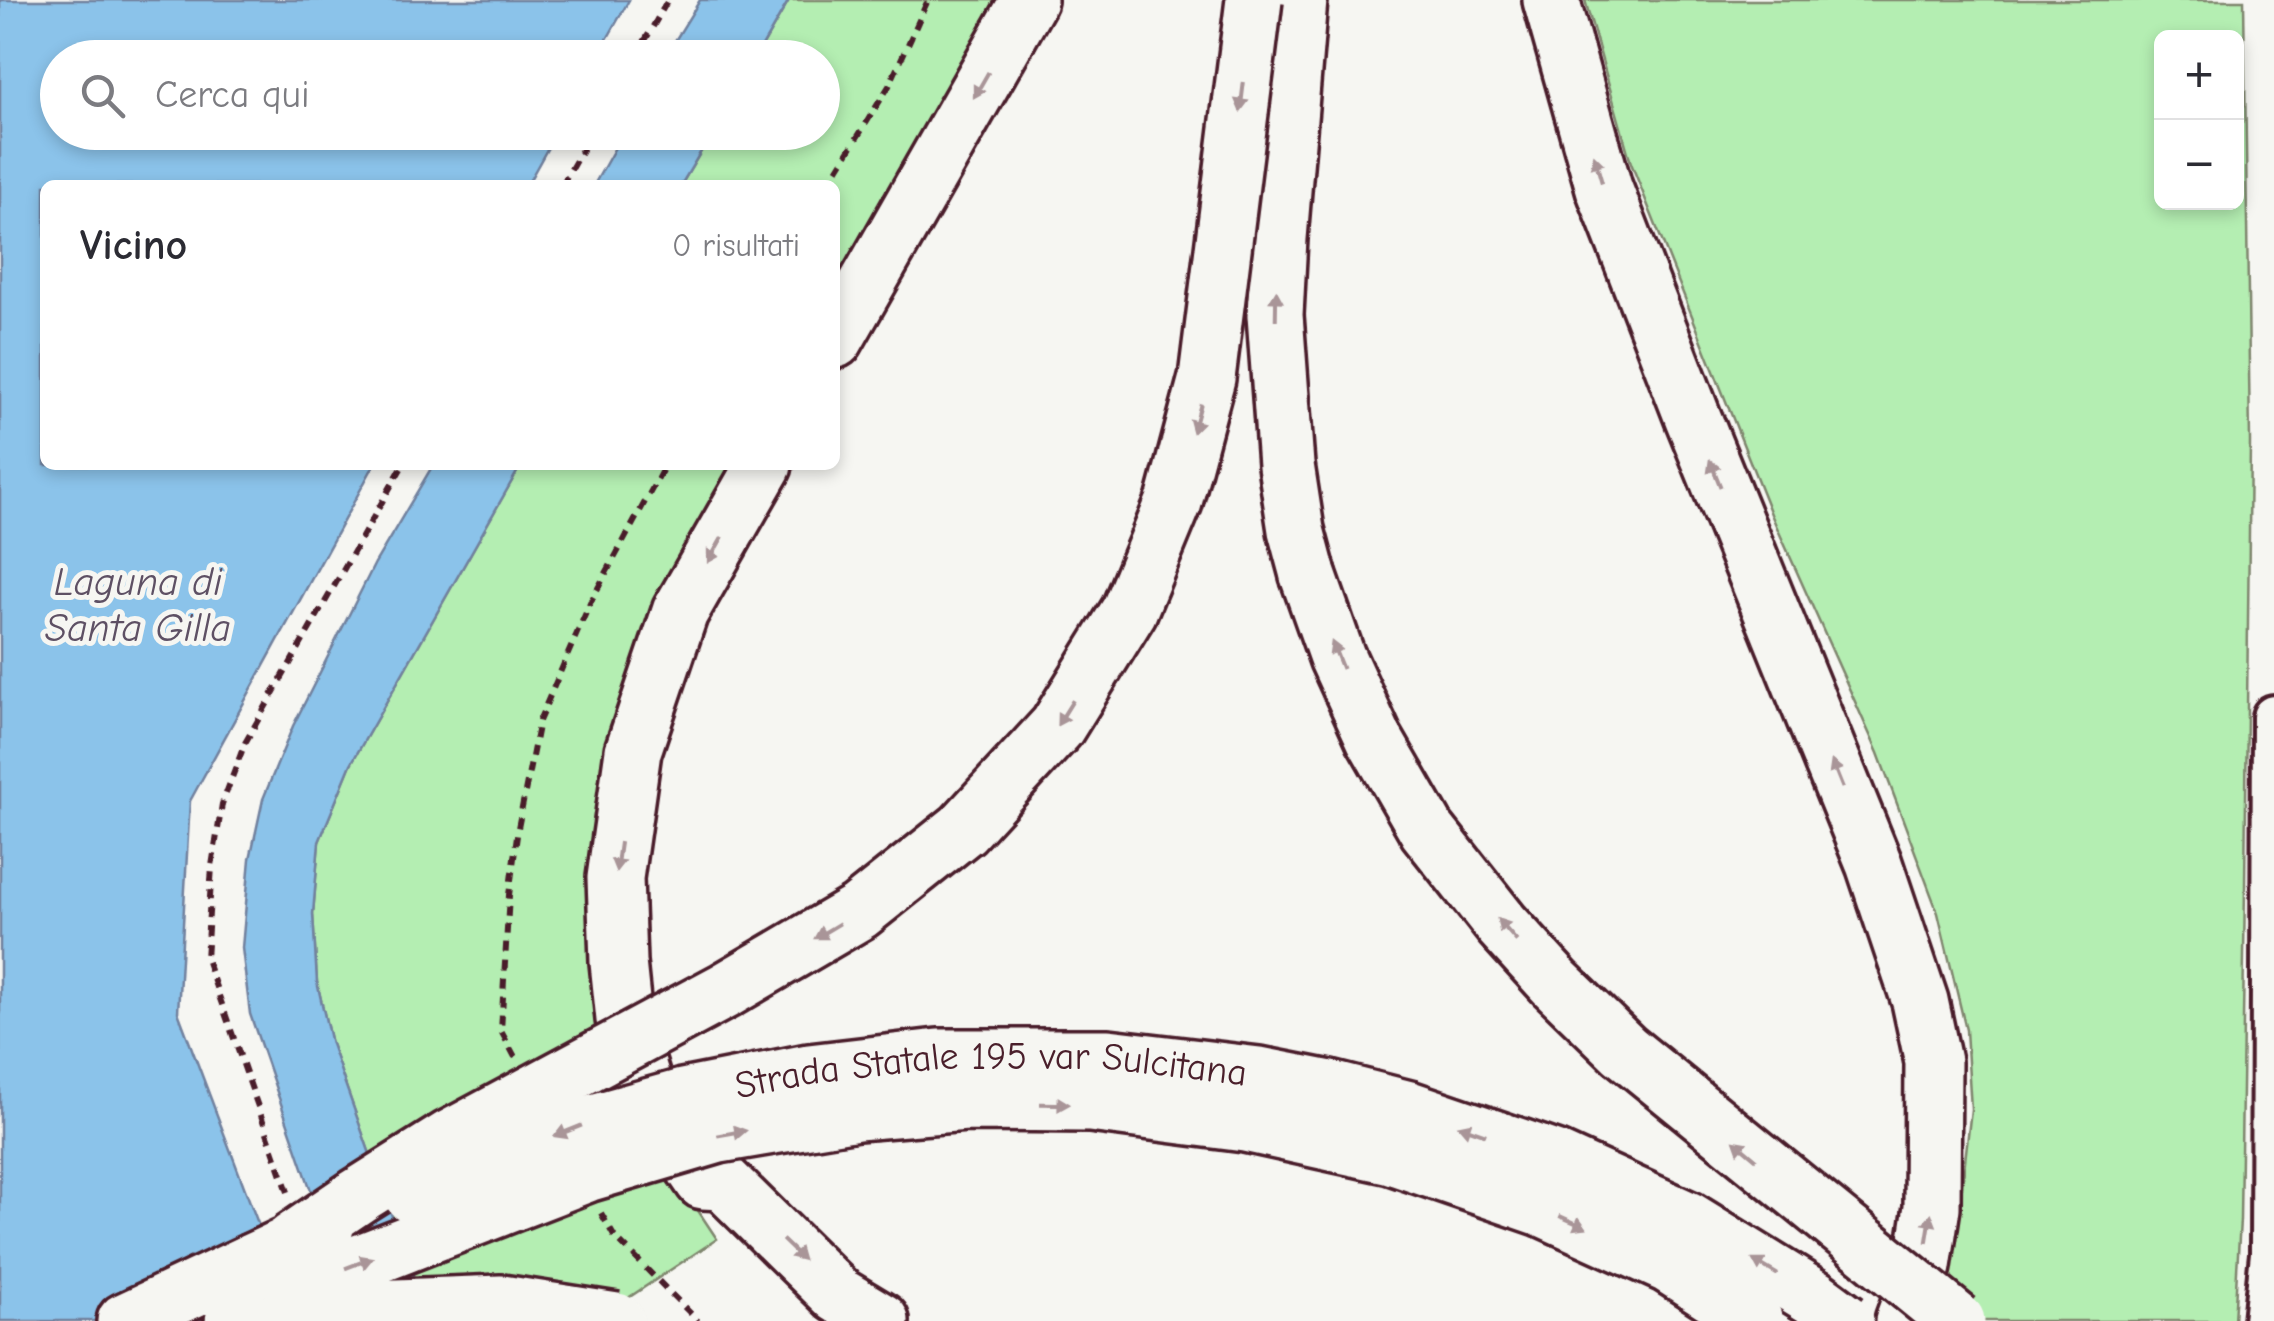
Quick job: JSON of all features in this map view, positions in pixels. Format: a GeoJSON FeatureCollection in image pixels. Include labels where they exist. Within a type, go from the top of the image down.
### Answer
{"type":"FeatureCollection","features":[{"type":"Feature","properties":{"kind":"highway"},"geometry":{"type":"LineString","coordinates":[[840,331],[1029,0]]}},
{"type":"Feature","properties":{"kind":"highway"},"geometry":{"type":"LineString","coordinates":[[291,1217],[358,1196],[450,1138],[726,990],[859,912],[963,829],[1057,727],[1129,611],[1174,502],[1207,378],[1254,0]]}},
{"type":"Feature","properties":{"kind":"highway"},"geometry":{"type":"LineString","coordinates":[[1300,0],[1275,314],[1286,465],[1308,575],[1337,657],[1374,738],[1427,830],[1502,925],[1555,983],[1624,1050],[1957,1321]]}},
{"type":"Feature","properties":{"kind":"highway"},"geometry":{"type":"LineString","coordinates":[[1550,0],[1604,188],[1692,418],[1874,864],[1920,1001],[1932,1062],[1932,1207],[1923,1266],[1902,1321]]}},
{"type":"Feature","properties":{"kind":"highway"},"geometry":{"type":"LineString","coordinates":[[761,470],[680,612],[633,751],[615,878],[624,1019],[648,1102],[703,1182],[723,1182],[838,1295],[881,1321]]}},
{"type":"Feature","properties":{"kind":"highway","name":"Strada Statale 195 var Sulcitana"},"geometry":{"type":"LineString","coordinates":[[125,1321],[291,1217],[583,1125],[683,1098],[809,1072],[938,1057],[1108,1057],[1259,1075],[1409,1108],[1555,1158],[1687,1219],[1816,1298],[1846,1321]]}},
{"type":"Feature","properties":{"kind":"highway","name":"Strada Statale 195 var Sulcitana"},"geometry":{"type":"LineString","coordinates":[[233,1321],[343,1269],[587,1174],[719,1135],[857,1112],[966,1103],[1090,1104],[1245,1124],[1391,1156],[1542,1208],[1596,1232],[1668,1266],[1756,1321]]}},
{"type":"Feature","properties":{"kind":"highway"},"geometry":{"type":"LineString","coordinates":[[275,1321],[320,1310],[501,1303],[616,1321]]}},
{"type":"Feature","properties":{"kind":"street"},"geometry":{"type":"LineString","coordinates":[[2265,1321],[2273,1264],[2274,717]]}},
{"type":"Feature","properties":{"kind":"path"},"geometry":{"type":"LineString","coordinates":[[645,40],[668,0]]}},
{"type":"Feature","properties":{"kind":"path"},"geometry":{"type":"LineString","coordinates":[[831,180],[889,86],[928,0]]}},
{"type":"Feature","properties":{"kind":"path"},"geometry":{"type":"LineString","coordinates":[[565,180],[582,150]]}},
{"type":"Feature","properties":{"kind":"path"},"geometry":{"type":"LineString","coordinates":[[291,1217],[206,959],[212,866],[222,804],[245,743],[400,470]]}},
{"type":"Feature","properties":{"kind":"path"},"geometry":{"type":"LineString","coordinates":[[518,828],[538,721],[591,601],[662,470]]}},
{"type":"Feature","properties":{"kind":"green space"},"geometry":{"type":"Polygon","coordinates":[[[789,0],[1004,0],[840,282],[840,180],[684,180],[702,150],[840,150],[840,40],[766,40],[789,0]]]}},
{"type":"Feature","properties":{"kind":"green space"},"geometry":{"type":"Polygon","coordinates":[[[1585,0],[2244,0],[2250,442],[2240,1220],[2234,1321],[1925,1321],[1947,1269],[1957,1231],[1971,1109],[1966,1030],[1938,913],[1878,753],[1771,514],[1631,163],[1585,0]]]}},
{"type":"Feature","properties":{"kind":"green space"},"geometry":{"type":"Polygon","coordinates":[[[518,470],[733,470],[652,612],[610,727],[589,893],[619,1092],[717,1239],[616,1306],[429,1321],[331,1044],[317,982],[313,914],[319,842],[351,764],[518,470]]]}},
{"type":"Feature","properties":{"kind":"water","name":"Laguna di Santa Gilla"},"geometry":{"type":"Polygon","coordinates":[[[0,0],[629,0],[607,40],[40,40],[40,150],[547,150],[530,180],[40,180],[40,470],[371,470],[190,801],[178,1012],[259,1226],[271,1282],[290,1321],[0,1321],[0,0]]]}},
{"type":"Feature","properties":{"kind":"water"},"geometry":{"type":"Polygon","coordinates":[[[700,0],[789,0],[766,40],[675,40],[700,0]]]}},
{"type":"Feature","properties":{"kind":"water"},"geometry":{"type":"Polygon","coordinates":[[[613,150],[702,150],[684,180],[597,180],[613,150]]]}},
{"type":"Feature","properties":{"kind":"water"},"geometry":{"type":"Polygon","coordinates":[[[430,470],[518,470],[351,764],[319,842],[313,914],[317,982],[331,1044],[429,1321],[356,1321],[250,1014],[242,948],[250,859],[263,799],[293,726],[375,563],[430,470]]]}}]}
